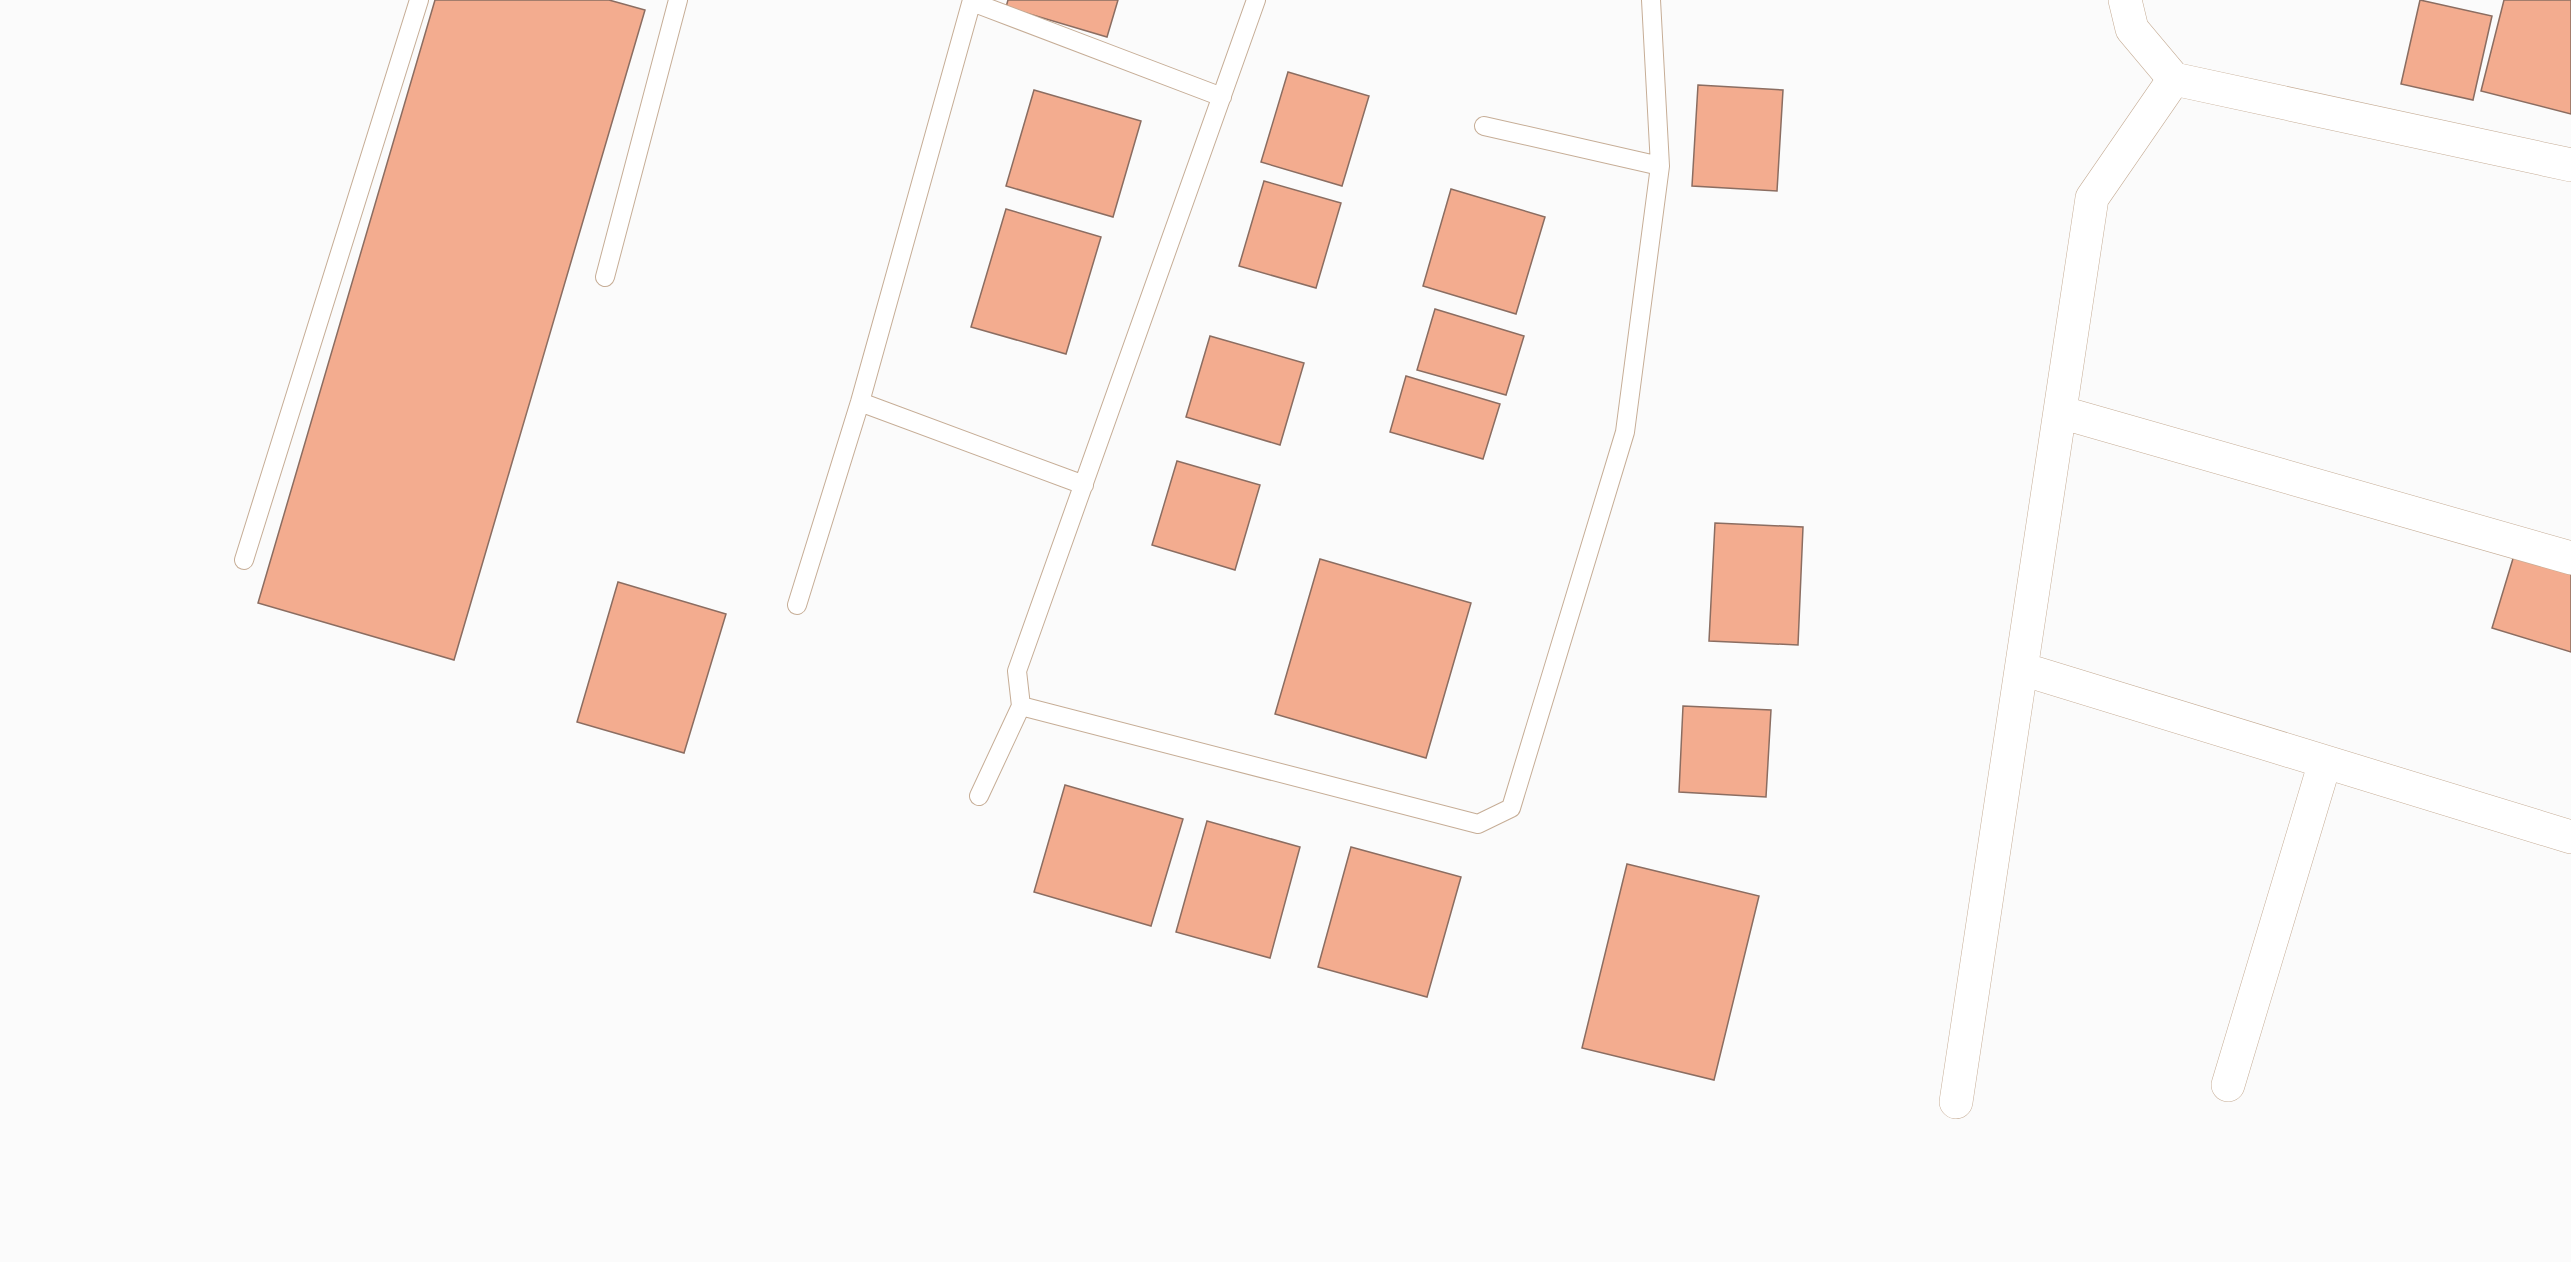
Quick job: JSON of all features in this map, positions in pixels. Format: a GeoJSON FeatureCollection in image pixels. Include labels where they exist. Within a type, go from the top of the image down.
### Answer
{"type":"FeatureCollection","features":[{"type":"Feature","properties":{"kind":"street"},"geometry":{"type":"LineString","coordinates":[[2125,0],[2132,29],[2174,79],[2571,165]]}},
{"type":"Feature","properties":{"kind":"street"},"geometry":{"type":"LineString","coordinates":[[1956,1102],[2092,198],[2174,79]]}},
{"type":"Feature","properties":{"kind":"street"},"geometry":{"type":"LineString","coordinates":[[2060,412],[2571,558]]}},
{"type":"Feature","properties":{"kind":"street"},"geometry":{"type":"LineString","coordinates":[[2022,669],[2571,837]]}},
{"type":"Feature","properties":{"kind":"street"},"geometry":{"type":"LineString","coordinates":[[2228,1085],[2325,762]]}},
{"type":"Feature","properties":{"kind":"lane"},"geometry":{"type":"LineString","coordinates":[[244,560],[419,0]]}},
{"type":"Feature","properties":{"kind":"lane"},"geometry":{"type":"LineString","coordinates":[[604,277],[678,0]]}},
{"type":"Feature","properties":{"kind":"lane"},"geometry":{"type":"LineString","coordinates":[[980,796],[1022,706],[1017,671],[1256,0]]}},
{"type":"Feature","properties":{"kind":"lane"},"geometry":{"type":"LineString","coordinates":[[1022,706],[1478,824],[1511,808],[1624,432],[1660,166],[1651,0]]}},
{"type":"Feature","properties":{"kind":"lane"},"geometry":{"type":"LineString","coordinates":[[797,605],[860,402],[972,1],[1222,97]]}},
{"type":"Feature","properties":{"kind":"lane"},"geometry":{"type":"LineString","coordinates":[[1484,126],[1660,166]]}},
{"type":"Feature","properties":{"kind":"lane"},"geometry":{"type":"LineString","coordinates":[[860,402],[1083,485]]}},
{"type":"Feature","properties":{"kind":"building"},"geometry":{"type":"Polygon","coordinates":[[[435,0],[609,0],[645,10],[454,660],[258,603],[435,0]]]}},
{"type":"Feature","properties":{"kind":"building"},"geometry":{"type":"Polygon","coordinates":[[[1008,0],[1118,0],[1107,37],[1006,7],[1008,0]]]}},
{"type":"Feature","properties":{"kind":"building"},"geometry":{"type":"Polygon","coordinates":[[[2420,0],[2492,16],[2473,100],[2401,84],[2420,0]]]}},
{"type":"Feature","properties":{"kind":"building"},"geometry":{"type":"Polygon","coordinates":[[[2504,0],[2571,0],[2571,114],[2481,91],[2504,0]]]}},
{"type":"Feature","properties":{"kind":"building"},"geometry":{"type":"Polygon","coordinates":[[[1288,72],[1369,96],[1342,186],[1261,162],[1288,72]]]}},
{"type":"Feature","properties":{"kind":"building"},"geometry":{"type":"Polygon","coordinates":[[[1698,85],[1783,90],[1777,191],[1692,186],[1698,85]]]}},
{"type":"Feature","properties":{"kind":"building"},"geometry":{"type":"Polygon","coordinates":[[[1034,90],[1141,121],[1113,217],[1006,186],[1034,90]]]}},
{"type":"Feature","properties":{"kind":"building"},"geometry":{"type":"Polygon","coordinates":[[[1264,181],[1341,203],[1316,288],[1239,266],[1264,181]]]}},
{"type":"Feature","properties":{"kind":"building"},"geometry":{"type":"Polygon","coordinates":[[[1451,189],[1545,217],[1516,314],[1423,286],[1451,189]]]}},
{"type":"Feature","properties":{"kind":"building"},"geometry":{"type":"Polygon","coordinates":[[[1006,209],[1101,237],[1066,354],[971,327],[1006,209]]]}},
{"type":"Feature","properties":{"kind":"building"},"geometry":{"type":"Polygon","coordinates":[[[1435,309],[1524,336],[1506,395],[1417,370],[1435,309]]]}},
{"type":"Feature","properties":{"kind":"building"},"geometry":{"type":"Polygon","coordinates":[[[1210,336],[1304,363],[1280,445],[1186,417],[1210,336]]]}},
{"type":"Feature","properties":{"kind":"building"},"geometry":{"type":"Polygon","coordinates":[[[1406,376],[1500,404],[1483,459],[1390,432],[1406,376]]]}},
{"type":"Feature","properties":{"kind":"building"},"geometry":{"type":"Polygon","coordinates":[[[1177,461],[1260,485],[1235,570],[1152,545],[1177,461]]]}},
{"type":"Feature","properties":{"kind":"building"},"geometry":{"type":"Polygon","coordinates":[[[1715,523],[1803,527],[1798,645],[1709,641],[1715,523]]]}},
{"type":"Feature","properties":{"kind":"building"},"geometry":{"type":"Polygon","coordinates":[[[2515,552],[2571,569],[2571,652],[2492,628],[2515,552]]]}},
{"type":"Feature","properties":{"kind":"building"},"geometry":{"type":"Polygon","coordinates":[[[1320,559],[1471,603],[1426,758],[1275,714],[1320,559]]]}},
{"type":"Feature","properties":{"kind":"building"},"geometry":{"type":"Polygon","coordinates":[[[618,582],[726,614],[684,753],[577,722],[618,582]]]}},
{"type":"Feature","properties":{"kind":"building"},"geometry":{"type":"Polygon","coordinates":[[[1683,706],[1771,710],[1766,797],[1679,792],[1683,706]]]}},
{"type":"Feature","properties":{"kind":"building"},"geometry":{"type":"Polygon","coordinates":[[[1065,785],[1183,819],[1151,926],[1034,892],[1065,785]]]}},
{"type":"Feature","properties":{"kind":"building"},"geometry":{"type":"Polygon","coordinates":[[[1207,821],[1300,847],[1270,958],[1176,932],[1207,821]]]}},
{"type":"Feature","properties":{"kind":"building"},"geometry":{"type":"Polygon","coordinates":[[[1351,847],[1461,877],[1427,997],[1318,967],[1351,847]]]}},
{"type":"Feature","properties":{"kind":"building"},"geometry":{"type":"Polygon","coordinates":[[[1627,864],[1759,896],[1714,1080],[1582,1048],[1627,864]]]}}]}
